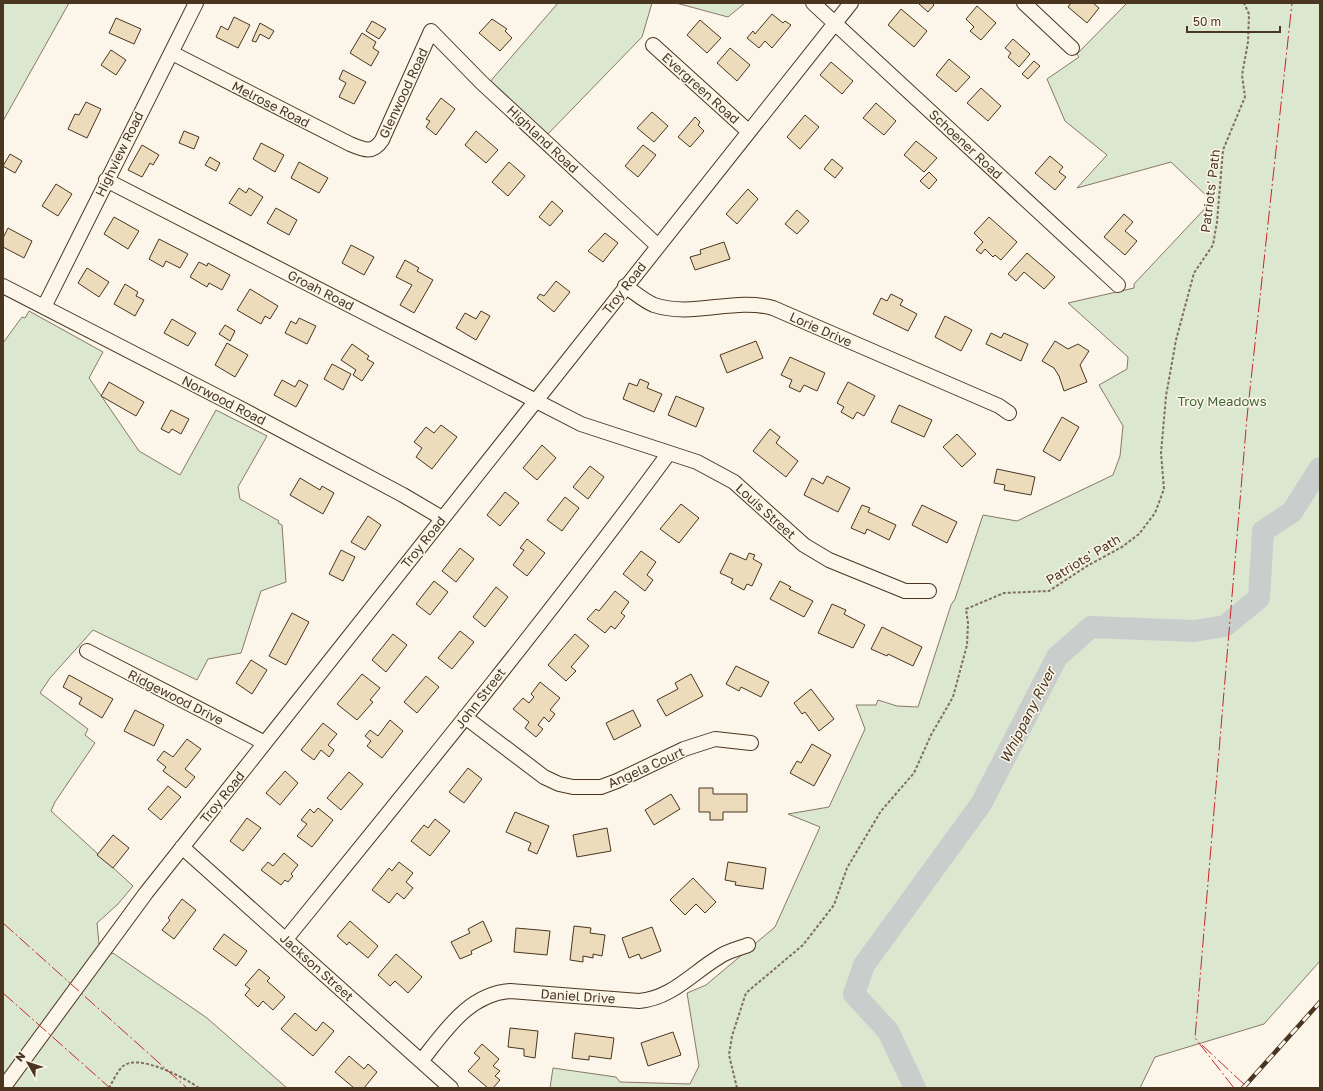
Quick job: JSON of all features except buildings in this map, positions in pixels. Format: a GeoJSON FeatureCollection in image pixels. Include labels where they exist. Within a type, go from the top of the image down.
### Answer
{"type":"FeatureCollection","features":[{"type":"Feature","properties":{"kind":"street","name":"Highview Road"},"geometry":{"type":"LineString","coordinates":[[44,307],[106,180],[172,53],[196,3]]}},
{"type":"Feature","properties":{"kind":"street","name":"Schoener Road"},"geometry":{"type":"LineString","coordinates":[[813,3],[1118,285]]}},
{"type":"Feature","properties":{"kind":"street","name":"Troy Road"},"geometry":{"type":"LineString","coordinates":[[3,1088],[141,899],[834,22],[851,3]]}},
{"type":"Feature","properties":{"kind":"street"},"geometry":{"type":"LineString","coordinates":[[1024,3],[1072,48]]}},
{"type":"Feature","properties":{"kind":"street","name":"Highland Road"},"geometry":{"type":"LineString","coordinates":[[430,32],[431,31],[482,82],[658,246]]}},
{"type":"Feature","properties":{"kind":"street","name":"Glenwood Road"},"geometry":{"type":"LineString","coordinates":[[371,151],[378,147],[382,140],[430,32]]}},
{"type":"Feature","properties":{"kind":"street","name":"Evergreen Road"},"geometry":{"type":"LineString","coordinates":[[653,45],[748,131]]}},
{"type":"Feature","properties":{"kind":"street","name":"Melrose Road"},"geometry":{"type":"LineString","coordinates":[[172,53],[362,150],[371,151]]}},
{"type":"Feature","properties":{"kind":"street","name":"Groah Road"},"geometry":{"type":"LineString","coordinates":[[106,180],[536,400]]}},
{"type":"Feature","properties":{"kind":"street","name":"Norwood Road"},"geometry":{"type":"LineString","coordinates":[[3,286],[368,476],[442,518]]}},
{"type":"Feature","properties":{"kind":"street","name":"Lorie Drive"},"geometry":{"type":"LineString","coordinates":[[625,286],[653,304],[671,308],[700,308],[748,303],[773,308],[999,406],[1009,412]]}},
{"type":"Feature","properties":{"kind":"street","name":"Louis Street"},"geometry":{"type":"LineString","coordinates":[[536,400],[581,424],[697,462],[734,482],[753,497],[804,545],[829,560],[905,591],[929,591]]}},
{"type":"Feature","properties":{"kind":"street","name":"John Street"},"geometry":{"type":"LineString","coordinates":[[286,939],[465,717],[630,506],[669,453]]}},
{"type":"Feature","properties":{"kind":"street","name":"Ridgewood Drive"},"geometry":{"type":"LineString","coordinates":[[87,651],[265,743]]}},
{"type":"Feature","properties":{"kind":"street","name":"Angela Court"},"geometry":{"type":"LineString","coordinates":[[465,717],[544,777],[559,784],[573,788],[601,787],[684,750],[715,739],[751,743]]}},
{"type":"Feature","properties":{"kind":"street","name":"Jackson Street"},"geometry":{"type":"LineString","coordinates":[[182,847],[422,1060],[451,1088]]}},
{"type":"Feature","properties":{"kind":"street","name":"Daniel Drive"},"geometry":{"type":"LineString","coordinates":[[422,1060],[469,1006],[492,994],[510,991],[639,1001],[648,1000],[664,995],[720,956],[748,945]]}},
{"type":"Feature","properties":{"kind":"path","name":"Patriots' Path"},"geometry":{"type":"LineString","coordinates":[[737,1088],[729,1055],[732,1036],[746,993],[803,945],[834,905],[847,868],[877,817],[914,773],[931,735],[953,697],[967,645],[968,622],[966,609],[1004,594],[1049,591],[1087,566],[1122,547],[1139,534],[1155,512],[1164,489],[1161,453],[1166,396],[1176,340],[1194,273],[1213,245],[1223,150],[1245,97],[1242,75],[1248,42],[1250,14],[1244,3]]}},
{"type":"Feature","properties":{"kind":"path"},"geometry":{"type":"LineString","coordinates":[[110,1088],[123,1066],[129,1062],[139,1061],[185,1078],[199,1088]]}},
{"type":"Feature","properties":{"kind":"green space"},"geometry":{"type":"Polygon","coordinates":[[[3,3],[69,3],[3,121],[3,3]]]}},
{"type":"Feature","properties":{"kind":"green space"},"geometry":{"type":"Polygon","coordinates":[[[558,3],[652,3],[642,37],[545,137],[488,84],[558,3]]]}},
{"type":"Feature","properties":{"kind":"green space"},"geometry":{"type":"Polygon","coordinates":[[[676,3],[745,3],[728,17],[676,3]]]}},
{"type":"Feature","properties":{"kind":"green space","name":"Troy Meadows"},"geometry":{"type":"Polygon","coordinates":[[[1127,3],[1320,3],[1320,961],[1264,1024],[1155,1057],[1140,1088],[550,1088],[553,1068],[616,1077],[620,1082],[690,1084],[699,1066],[687,993],[706,985],[775,927],[820,827],[788,814],[829,807],[865,729],[856,705],[876,705],[878,700],[897,706],[918,707],[951,605],[955,599],[983,515],[1017,521],[1113,475],[1120,456],[1123,426],[1099,385],[1127,369],[1128,357],[1068,303],[1134,288],[1134,284],[1212,201],[1171,162],[1077,188],[1107,155],[1065,121],[1047,79],[1079,57],[1077,54],[1127,3]]]}},
{"type":"Feature","properties":{"kind":"green space"},"geometry":{"type":"Polygon","coordinates":[[[29,311],[103,352],[89,378],[139,451],[180,475],[216,410],[267,436],[238,487],[240,499],[279,521],[278,523],[282,525],[286,582],[261,591],[241,653],[208,659],[197,680],[93,630],[50,678],[40,693],[88,729],[85,735],[95,743],[55,802],[51,811],[133,886],[118,904],[97,923],[99,944],[207,1018],[287,1088],[3,1088],[3,343],[22,317],[25,318],[29,311]]]}},
{"type":"Feature","properties":{"kind":"waterway","name":"Whippany River"},"geometry":{"type":"LineString","coordinates":[[915,1088],[888,1031],[854,994],[864,965],[981,804],[1057,657],[1091,627],[1194,631],[1225,626],[1259,598],[1263,531],[1292,512],[1320,468]]}},
{"type":"Feature","properties":{"kind":"railway"},"geometry":{"type":"LineString","coordinates":[[1243,1088],[1320,1002]]}},
{"type":"Feature","properties":{"kind":"power"},"geometry":{"type":"LineString","coordinates":[[1234,1088],[1195,1038],[1247,417],[1292,3]]}},
{"type":"Feature","properties":{"kind":"power"},"geometry":{"type":"LineString","coordinates":[[3,923],[187,1088]]}},
{"type":"Feature","properties":{"kind":"power"},"geometry":{"type":"LineString","coordinates":[[3,993],[110,1088]]}},
{"type":"Feature","properties":{"kind":"power"},"geometry":{"type":"LineString","coordinates":[[1202,1045],[1248,1088]]}}]}
